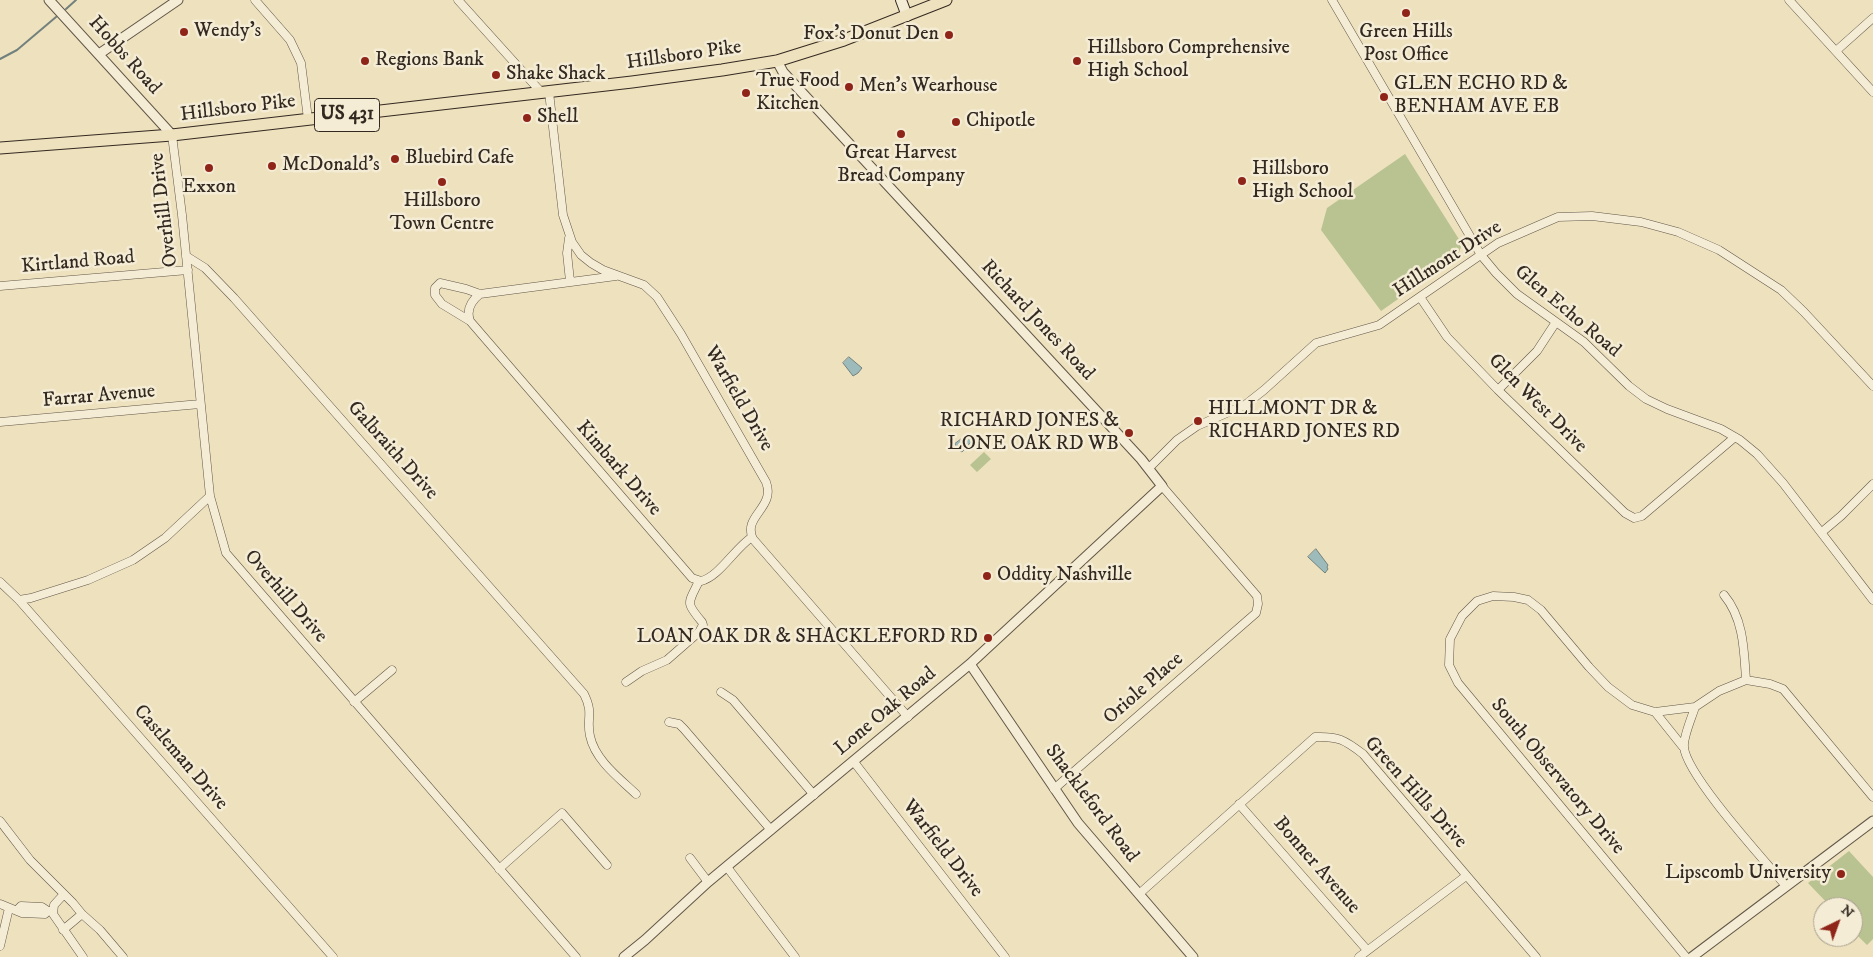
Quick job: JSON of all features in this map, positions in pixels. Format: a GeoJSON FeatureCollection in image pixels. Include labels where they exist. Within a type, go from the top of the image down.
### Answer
{"type":"FeatureCollection","features":[{"type":"Feature","properties":{"kind":"main road"},"geometry":{"type":"LineString","coordinates":[[901,0],[907,16]]}},
{"type":"Feature","properties":{"kind":"main road","name":"Hillsboro Pike"},"geometry":{"type":"LineString","coordinates":[[0,148],[172,135],[722,70],[777,61],[844,40],[946,0]]}},
{"type":"Feature","properties":{"kind":"street","name":"Hobbs Road"},"geometry":{"type":"LineString","coordinates":[[49,0],[172,135]]}},
{"type":"Feature","properties":{"kind":"street"},"geometry":{"type":"LineString","coordinates":[[99,54],[178,0]]}},
{"type":"Feature","properties":{"kind":"street"},"geometry":{"type":"LineString","coordinates":[[255,0],[290,40],[301,62],[308,119]]}},
{"type":"Feature","properties":{"kind":"street"},"geometry":{"type":"LineString","coordinates":[[458,0],[545,92]]}},
{"type":"Feature","properties":{"kind":"street","name":"Glen Echo Road"},"geometry":{"type":"LineString","coordinates":[[1332,0],[1481,254],[1496,273],[1517,294],[1584,342],[1629,386],[1646,399],[1721,429],[1757,454],[1822,532],[1873,600]]}},
{"type":"Feature","properties":{"kind":"street"},"geometry":{"type":"LineString","coordinates":[[1789,0],[1873,92]]}},
{"type":"Feature","properties":{"kind":"street"},"geometry":{"type":"LineString","coordinates":[[1836,51],[1873,18]]}},
{"type":"Feature","properties":{"kind":"street","name":"Richard Jones Road"},"geometry":{"type":"LineString","coordinates":[[777,61],[784,72],[854,150],[1149,468],[1162,486],[1256,596],[1258,604],[1256,613]]}},
{"type":"Feature","properties":{"kind":"street","name":"Warfield Drive"},"geometry":{"type":"LineString","coordinates":[[545,92],[563,215],[569,238],[578,251],[591,263],[618,276],[644,285],[661,303],[681,334],[764,478],[769,495],[767,502],[752,523],[750,529],[752,537]]}},
{"type":"Feature","properties":{"kind":"street","name":"Overhill Drive"},"geometry":{"type":"LineString","coordinates":[[172,135],[188,270],[210,496],[226,553],[576,957]]}},
{"type":"Feature","properties":{"kind":"street","name":"Hillmont Drive"},"geometry":{"type":"LineString","coordinates":[[1149,468],[1177,440],[1197,426],[1245,405],[1316,343],[1379,325],[1498,243],[1558,217],[1592,216],[1641,222],[1678,232],[1719,250],[1781,290],[1873,386]]}},
{"type":"Feature","properties":{"kind":"street"},"geometry":{"type":"LineString","coordinates":[[569,238],[567,253],[570,281]]}},
{"type":"Feature","properties":{"kind":"street","name":"Galbraith Drive"},"geometry":{"type":"LineString","coordinates":[[186,256],[205,268],[234,298],[584,694],[590,706],[589,734],[593,746],[600,758],[636,794]]}},
{"type":"Feature","properties":{"kind":"street","name":"Kirtland Road"},"geometry":{"type":"LineString","coordinates":[[0,286],[188,270]]}},
{"type":"Feature","properties":{"kind":"street","name":"Kimbark Drive"},"geometry":{"type":"LineString","coordinates":[[618,276],[480,294],[443,284],[437,285],[435,295],[439,301],[470,321],[683,569],[698,581]]}},
{"type":"Feature","properties":{"kind":"street"},"geometry":{"type":"LineString","coordinates":[[470,321],[468,316],[470,307],[480,294]]}},
{"type":"Feature","properties":{"kind":"street","name":"Glen West Drive"},"geometry":{"type":"LineString","coordinates":[[1420,297],[1447,337],[1498,390],[1625,513],[1634,518],[1642,516],[1735,437]]}},
{"type":"Feature","properties":{"kind":"street"},"geometry":{"type":"LineString","coordinates":[[1498,390],[1537,351],[1556,322]]}},
{"type":"Feature","properties":{"kind":"street","name":"Farrar Avenue"},"geometry":{"type":"LineString","coordinates":[[0,422],[200,404]]}},
{"type":"Feature","properties":{"kind":"street"},"geometry":{"type":"LineString","coordinates":[[1822,532],[1873,484]]}},
{"type":"Feature","properties":{"kind":"street","name":"Lone Oak Road"},"geometry":{"type":"LineString","coordinates":[[624,957],[646,940],[708,882],[970,664],[1162,486]]}},
{"type":"Feature","properties":{"kind":"street"},"geometry":{"type":"LineString","coordinates":[[19,600],[88,580],[133,560],[165,538],[210,496]]}},
{"type":"Feature","properties":{"kind":"street"},"geometry":{"type":"LineString","coordinates":[[626,682],[642,671],[667,660],[700,632],[702,622],[690,609],[689,602],[698,581],[704,581],[713,575],[736,550],[752,537],[908,717]]}},
{"type":"Feature","properties":{"kind":"street","name":"Castleman Drive"},"geometry":{"type":"LineString","coordinates":[[0,582],[19,600],[333,957]]}},
{"type":"Feature","properties":{"kind":"street"},"geometry":{"type":"LineString","coordinates":[[1724,595],[1742,632],[1746,680]]}},
{"type":"Feature","properties":{"kind":"street","name":"South Observatory Drive"},"geometry":{"type":"LineString","coordinates":[[1655,712],[1632,705],[1608,687],[1541,610],[1528,600],[1493,596],[1477,601],[1462,616],[1450,639],[1449,665],[1458,683],[1686,957]]}},
{"type":"Feature","properties":{"kind":"street","name":"Oriole Place"},"geometry":{"type":"LineString","coordinates":[[1054,789],[1256,613]]}},
{"type":"Feature","properties":{"kind":"street","name":"Shackleford Road"},"geometry":{"type":"LineString","coordinates":[[970,664],[1078,823],[1194,957]]}},
{"type":"Feature","properties":{"kind":"street"},"geometry":{"type":"LineString","coordinates":[[354,702],[392,670]]}},
{"type":"Feature","properties":{"kind":"street"},"geometry":{"type":"LineString","coordinates":[[1655,712],[1695,706],[1719,691],[1746,680],[1770,684],[1783,689],[1873,797]]}},
{"type":"Feature","properties":{"kind":"street"},"geometry":{"type":"LineString","coordinates":[[721,692],[733,700],[814,795]]}},
{"type":"Feature","properties":{"kind":"street"},"geometry":{"type":"LineString","coordinates":[[1683,747],[1695,706]]}},
{"type":"Feature","properties":{"kind":"street"},"geometry":{"type":"LineString","coordinates":[[1655,712],[1683,747],[1690,766],[1705,789],[1786,886]]}},
{"type":"Feature","properties":{"kind":"street"},"geometry":{"type":"LineString","coordinates":[[670,722],[679,724],[684,729],[771,830]]}},
{"type":"Feature","properties":{"kind":"street","name":"Green Hills Drive"},"geometry":{"type":"LineString","coordinates":[[1139,894],[1315,738],[1333,736],[1350,744],[1363,754],[1536,957]]}},
{"type":"Feature","properties":{"kind":"street","name":"Warfield Drive"},"geometry":{"type":"LineString","coordinates":[[854,762],[1005,957]]}},
{"type":"Feature","properties":{"kind":"street","name":"Bonner Avenue"},"geometry":{"type":"LineString","coordinates":[[1240,804],[1368,950]]}},
{"type":"Feature","properties":{"kind":"street"},"geometry":{"type":"LineString","coordinates":[[498,869],[562,813],[607,865]]}},
{"type":"Feature","properties":{"kind":"street"},"geometry":{"type":"LineString","coordinates":[[0,821],[30,860],[100,930],[123,957]]}},
{"type":"Feature","properties":{"kind":"street"},"geometry":{"type":"LineString","coordinates":[[1692,957],[1873,821]]}},
{"type":"Feature","properties":{"kind":"street"},"geometry":{"type":"LineString","coordinates":[[690,858],[708,882]]}},
{"type":"Feature","properties":{"kind":"street"},"geometry":{"type":"LineString","coordinates":[[727,868],[795,957]]}},
{"type":"Feature","properties":{"kind":"street"},"geometry":{"type":"LineString","coordinates":[[1359,957],[1466,876]]}},
{"type":"Feature","properties":{"kind":"street"},"geometry":{"type":"LineString","coordinates":[[0,904],[22,913],[44,914],[51,911],[64,894]]}},
{"type":"Feature","properties":{"kind":"street"},"geometry":{"type":"LineString","coordinates":[[0,946],[13,909]]}},
{"type":"Feature","properties":{"kind":"street"},"geometry":{"type":"LineString","coordinates":[[51,911],[83,957]]}},
{"type":"Feature","properties":{"kind":"street"},"geometry":{"type":"LineString","coordinates":[[63,930],[82,914]]}},
{"type":"Feature","properties":{"kind":"green space"},"geometry":{"type":"Polygon","coordinates":[[[1405,154],[1462,244],[1457,258],[1381,311],[1321,230],[1327,208],[1405,154]]]}},
{"type":"Feature","properties":{"kind":"green space"},"geometry":{"type":"Polygon","coordinates":[[[984,452],[991,459],[977,472],[970,465],[984,452]]]}},
{"type":"Feature","properties":{"kind":"green space"},"geometry":{"type":"Polygon","coordinates":[[[1849,851],[1873,877],[1873,939],[1867,945],[1863,941],[1863,897],[1821,897],[1808,883],[1849,851]]]}},
{"type":"Feature","properties":{"kind":"water"},"geometry":{"type":"Polygon","coordinates":[[[849,357],[862,368],[853,376],[843,363],[849,357]]]}},
{"type":"Feature","properties":{"kind":"water"},"geometry":{"type":"Polygon","coordinates":[[[968,434],[973,440],[962,452],[957,449],[955,444],[968,434]]]}},
{"type":"Feature","properties":{"kind":"water"},"geometry":{"type":"Polygon","coordinates":[[[1316,549],[1328,565],[1325,573],[1308,557],[1316,549]]]}},
{"type":"Feature","properties":{"kind":"waterway"},"geometry":{"type":"LineString","coordinates":[[66,9],[76,0]]}},
{"type":"Feature","properties":{"kind":"waterway"},"geometry":{"type":"LineString","coordinates":[[0,59],[17,50],[56,17]]}},
{"type":"Feature","properties":{"kind":"place","name":"Green Hills Post Office"},"geometry":{"type":"Point","coordinates":[1406,13]}},
{"type":"Feature","properties":{"kind":"place","name":"Wendy's"},"geometry":{"type":"Point","coordinates":[184,32]}},
{"type":"Feature","properties":{"kind":"place","name":"Fox's Donut Den"},"geometry":{"type":"Point","coordinates":[949,35]}},
{"type":"Feature","properties":{"kind":"place","name":"Regions Bank"},"geometry":{"type":"Point","coordinates":[365,61]}},
{"type":"Feature","properties":{"kind":"place","name":"Hillsboro Comprehensive High School"},"geometry":{"type":"Point","coordinates":[1077,61]}},
{"type":"Feature","properties":{"kind":"place","name":"Shake Shack"},"geometry":{"type":"Point","coordinates":[496,75]}},
{"type":"Feature","properties":{"kind":"place","name":"Men's Wearhouse"},"geometry":{"type":"Point","coordinates":[849,87]}},
{"type":"Feature","properties":{"kind":"place","name":"True Food Kitchen"},"geometry":{"type":"Point","coordinates":[746,93]}},
{"type":"Feature","properties":{"kind":"place","name":"GLEN ECHO RD & BENHAM AVE EB"},"geometry":{"type":"Point","coordinates":[1384,97]}},
{"type":"Feature","properties":{"kind":"place","name":"Shell"},"geometry":{"type":"Point","coordinates":[527,118]}},
{"type":"Feature","properties":{"kind":"place","name":"Chipotle"},"geometry":{"type":"Point","coordinates":[956,122]}},
{"type":"Feature","properties":{"kind":"place","name":"Great Harvest Bread Company"},"geometry":{"type":"Point","coordinates":[901,134]}},
{"type":"Feature","properties":{"kind":"place","name":"Bluebird Cafe"},"geometry":{"type":"Point","coordinates":[395,159]}},
{"type":"Feature","properties":{"kind":"place","name":"McDonald's"},"geometry":{"type":"Point","coordinates":[272,166]}},
{"type":"Feature","properties":{"kind":"place","name":"Exxon"},"geometry":{"type":"Point","coordinates":[209,168]}},
{"type":"Feature","properties":{"kind":"place","name":"Hillsboro High School"},"geometry":{"type":"Point","coordinates":[1242,181]}},
{"type":"Feature","properties":{"kind":"place","name":"Hillsboro Town Centre"},"geometry":{"type":"Point","coordinates":[442,182]}},
{"type":"Feature","properties":{"kind":"place","name":"HILLMONT DR & RICHARD JONES RD"},"geometry":{"type":"Point","coordinates":[1198,421]}},
{"type":"Feature","properties":{"kind":"place","name":"RICHARD JONES & LONE OAK RD WB"},"geometry":{"type":"Point","coordinates":[1129,433]}},
{"type":"Feature","properties":{"kind":"place","name":"Oddity Nashville"},"geometry":{"type":"Point","coordinates":[987,576]}},
{"type":"Feature","properties":{"kind":"place","name":"LOAN OAK DR & SHACKLEFORD RD"},"geometry":{"type":"Point","coordinates":[988,638]}},
{"type":"Feature","properties":{"kind":"place","name":"Lipscomb University"},"geometry":{"type":"Point","coordinates":[1841,874]}}]}
